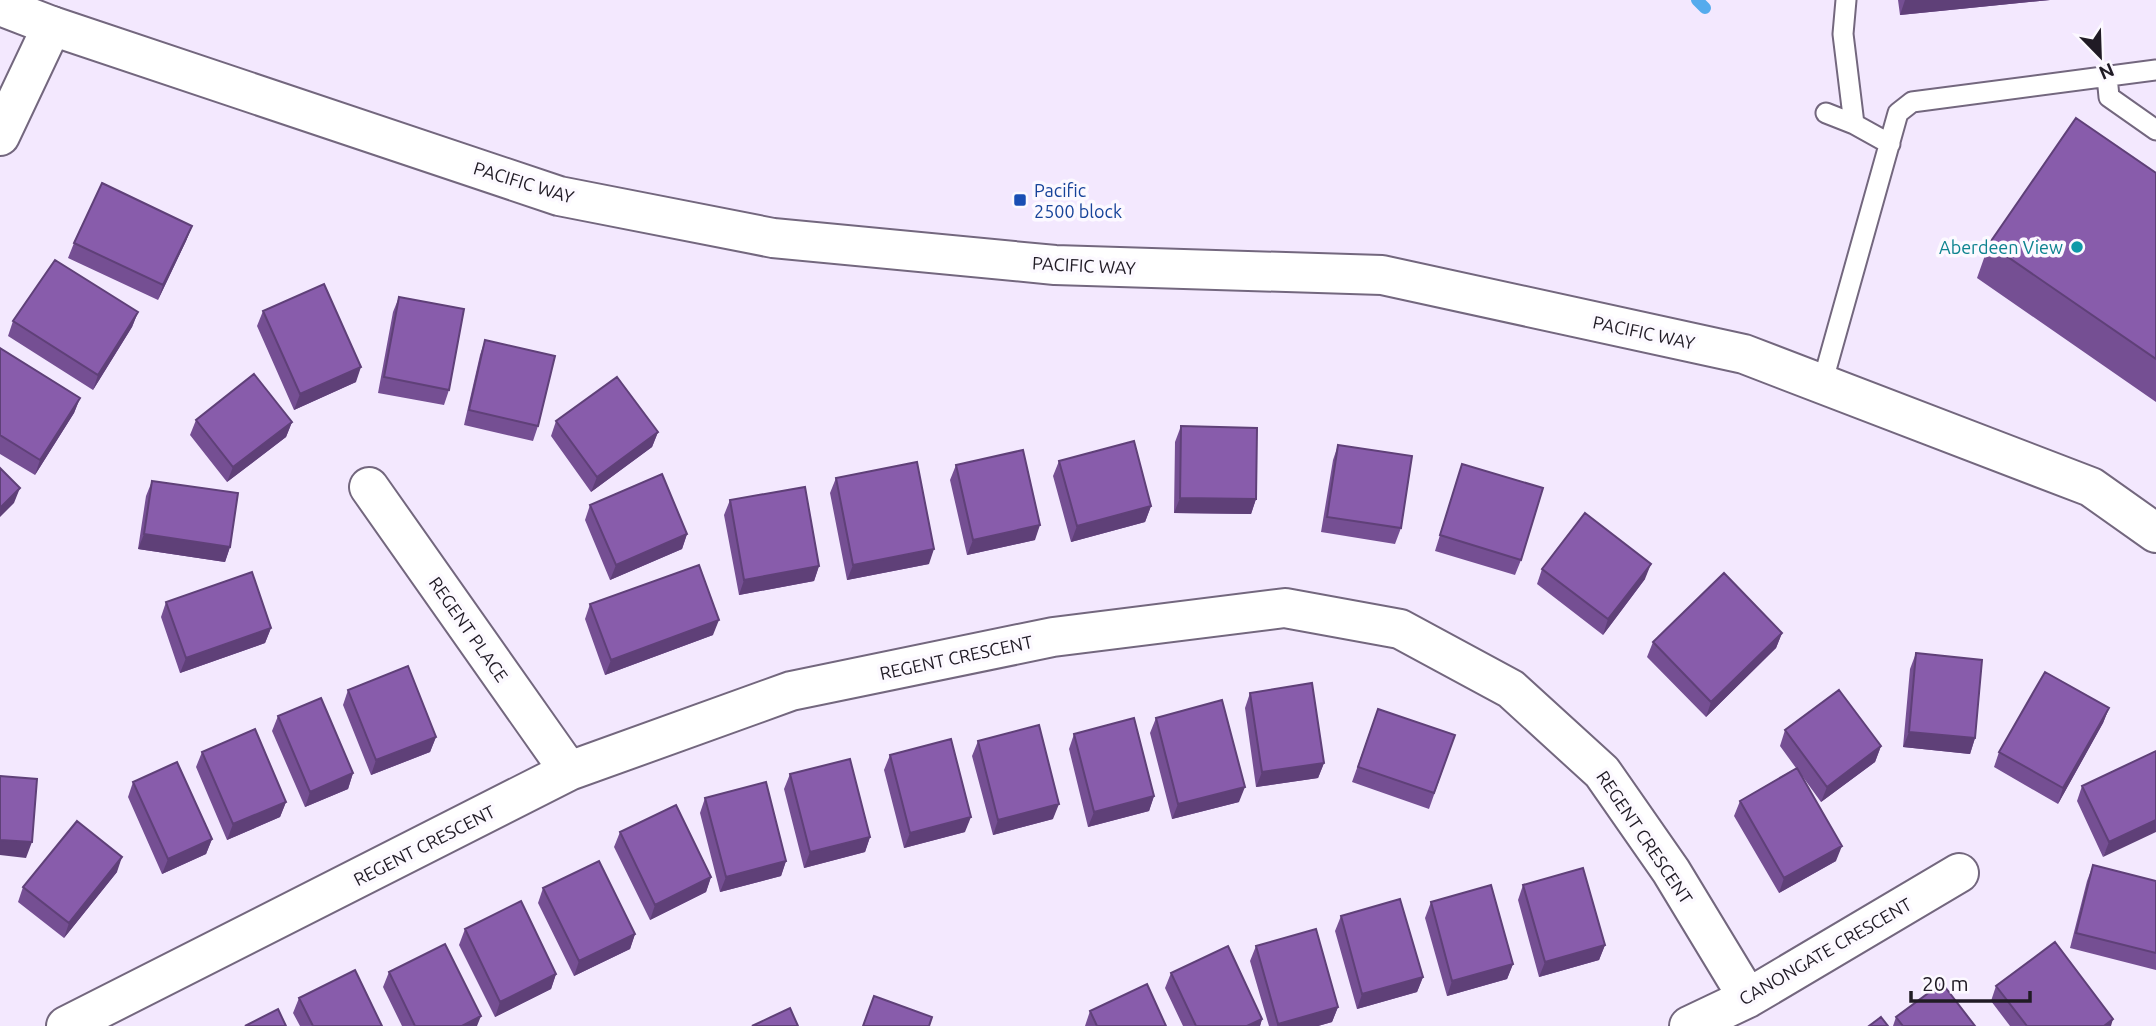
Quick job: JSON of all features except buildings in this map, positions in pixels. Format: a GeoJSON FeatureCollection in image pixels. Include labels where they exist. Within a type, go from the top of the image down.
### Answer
{"type":"FeatureCollection","features":[{"type":"Feature","properties":{"kind":"street","name":"PACIFIC WAY"},"geometry":{"type":"LineString","coordinates":[[0,6],[52,26],[559,196],[773,238],[1055,265],[1382,275],[1744,354],[2091,487],[2156,533]]}},
{"type":"Feature","properties":{"kind":"street"},"geometry":{"type":"LineString","coordinates":[[0,136],[52,26]]}},
{"type":"Feature","properties":{"kind":"street","name":"REGENT PLACE"},"geometry":{"type":"LineString","coordinates":[[369,487],[569,771]]}},
{"type":"Feature","properties":{"kind":"street","name":"REGENT CRESCENT"},"geometry":{"type":"LineString","coordinates":[[66,1026],[569,771],[791,691],[1053,637],[1285,608],[1401,629],[1511,689],[1602,772],[1671,871],[1748,998]]}},
{"type":"Feature","properties":{"kind":"street","name":"CANONGATE CRESCENT"},"geometry":{"type":"LineString","coordinates":[[1689,1026],[1748,998],[1959,873]]}},
{"type":"Feature","properties":{"kind":"lane"},"geometry":{"type":"LineString","coordinates":[[1846,0],[1843,34],[1854,124]]}},
{"type":"Feature","properties":{"kind":"lane"},"geometry":{"type":"LineString","coordinates":[[1822,384],[1898,113],[1912,102],[2156,70]]}},
{"type":"Feature","properties":{"kind":"lane"},"geometry":{"type":"LineString","coordinates":[[2107,76],[2109,97],[2156,130]]}},
{"type":"Feature","properties":{"kind":"lane"},"geometry":{"type":"LineString","coordinates":[[1826,113],[1854,124],[1889,144]]}},
{"type":"Feature","properties":{"kind":"waterway"},"geometry":{"type":"LineString","coordinates":[[1697,0],[1705,8]]}},
{"type":"Feature","properties":{"kind":"place","name":"Pacific 2500 block"},"geometry":{"type":"Point","coordinates":[1020,200]}},
{"type":"Feature","properties":{"kind":"place","name":"Aberdeen View"},"geometry":{"type":"Point","coordinates":[2077,247]}}]}
